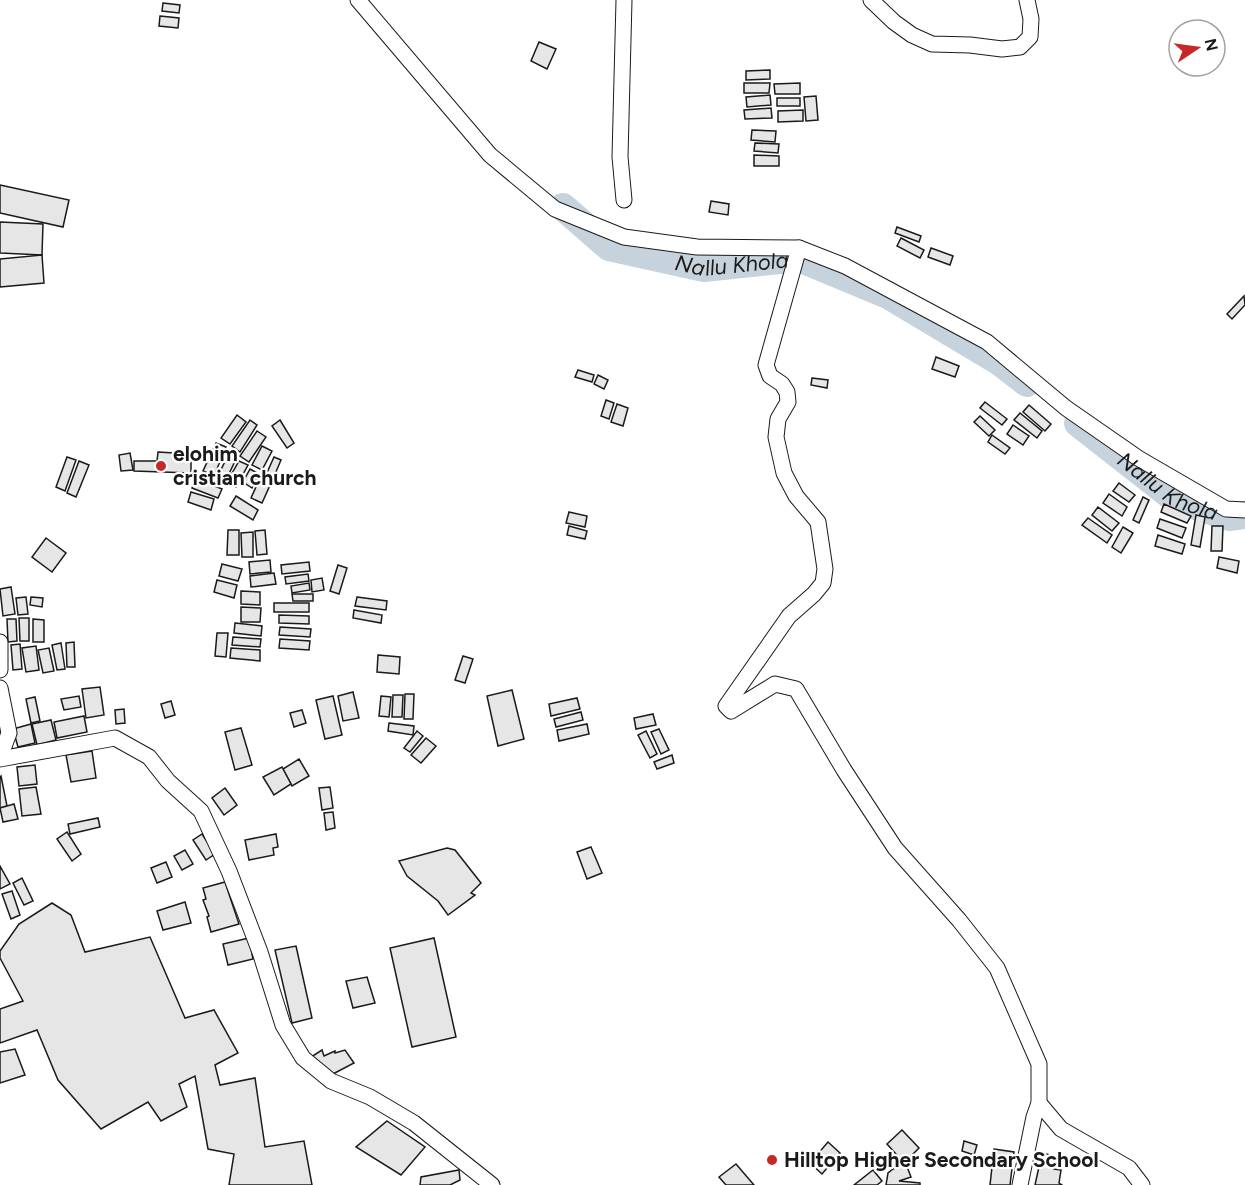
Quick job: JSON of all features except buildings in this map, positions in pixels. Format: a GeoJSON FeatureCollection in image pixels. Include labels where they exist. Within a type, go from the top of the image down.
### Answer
{"type":"FeatureCollection","features":[{"type":"Feature","properties":{"kind":"street"},"geometry":{"type":"LineString","coordinates":[[358,0],[490,155],[555,209],[624,237],[697,247],[799,248],[845,266],[987,342],[1066,408],[1138,458],[1226,509],[1245,510]]}},
{"type":"Feature","properties":{"kind":"street"},"geometry":{"type":"LineString","coordinates":[[624,0],[620,157],[624,200]]}},
{"type":"Feature","properties":{"kind":"street"},"geometry":{"type":"LineString","coordinates":[[871,0],[912,35],[932,44],[1002,49],[1020,47],[1030,38],[1031,19],[1027,0]]}},
{"type":"Feature","properties":{"kind":"street"},"geometry":{"type":"LineString","coordinates":[[799,248],[766,365],[770,376],[782,384],[787,392],[788,402],[778,419],[776,437],[784,473],[796,496],[818,522],[825,569],[822,583],[814,594],[789,616],[726,706],[731,711],[775,684],[796,689],[844,770],[896,848],[959,920],[997,968],[1039,1064],[1040,1103],[1034,1117],[1020,1185]]}},
{"type":"Feature","properties":{"kind":"street"},"geometry":{"type":"LineString","coordinates":[[0,642],[0,669]]}},
{"type":"Feature","properties":{"kind":"street"},"geometry":{"type":"LineString","coordinates":[[0,688],[9,733],[0,758],[115,738],[149,757],[168,781],[201,811],[229,871],[260,952],[283,1025],[303,1058],[331,1081],[370,1097],[414,1123],[492,1185]]}},
{"type":"Feature","properties":{"kind":"street"},"geometry":{"type":"LineString","coordinates":[[1040,1103],[1062,1129],[1129,1168],[1142,1185]]}},
{"type":"Feature","properties":{"kind":"waterway","name":"Nallu Khola"},"geometry":{"type":"LineString","coordinates":[[563,207],[609,247],[704,268],[799,258],[888,295],[1000,362],[1027,383]]}},
{"type":"Feature","properties":{"kind":"waterway","name":"Nallu Khola"},"geometry":{"type":"LineString","coordinates":[[1078,423],[1175,499],[1229,517],[1245,515]]}},
{"type":"Feature","properties":{"kind":"place","name":"elohim cristian church"},"geometry":{"type":"Point","coordinates":[161,466]}},
{"type":"Feature","properties":{"kind":"place","name":"Hilltop Higher Secondary School"},"geometry":{"type":"Point","coordinates":[772,1160]}}]}
